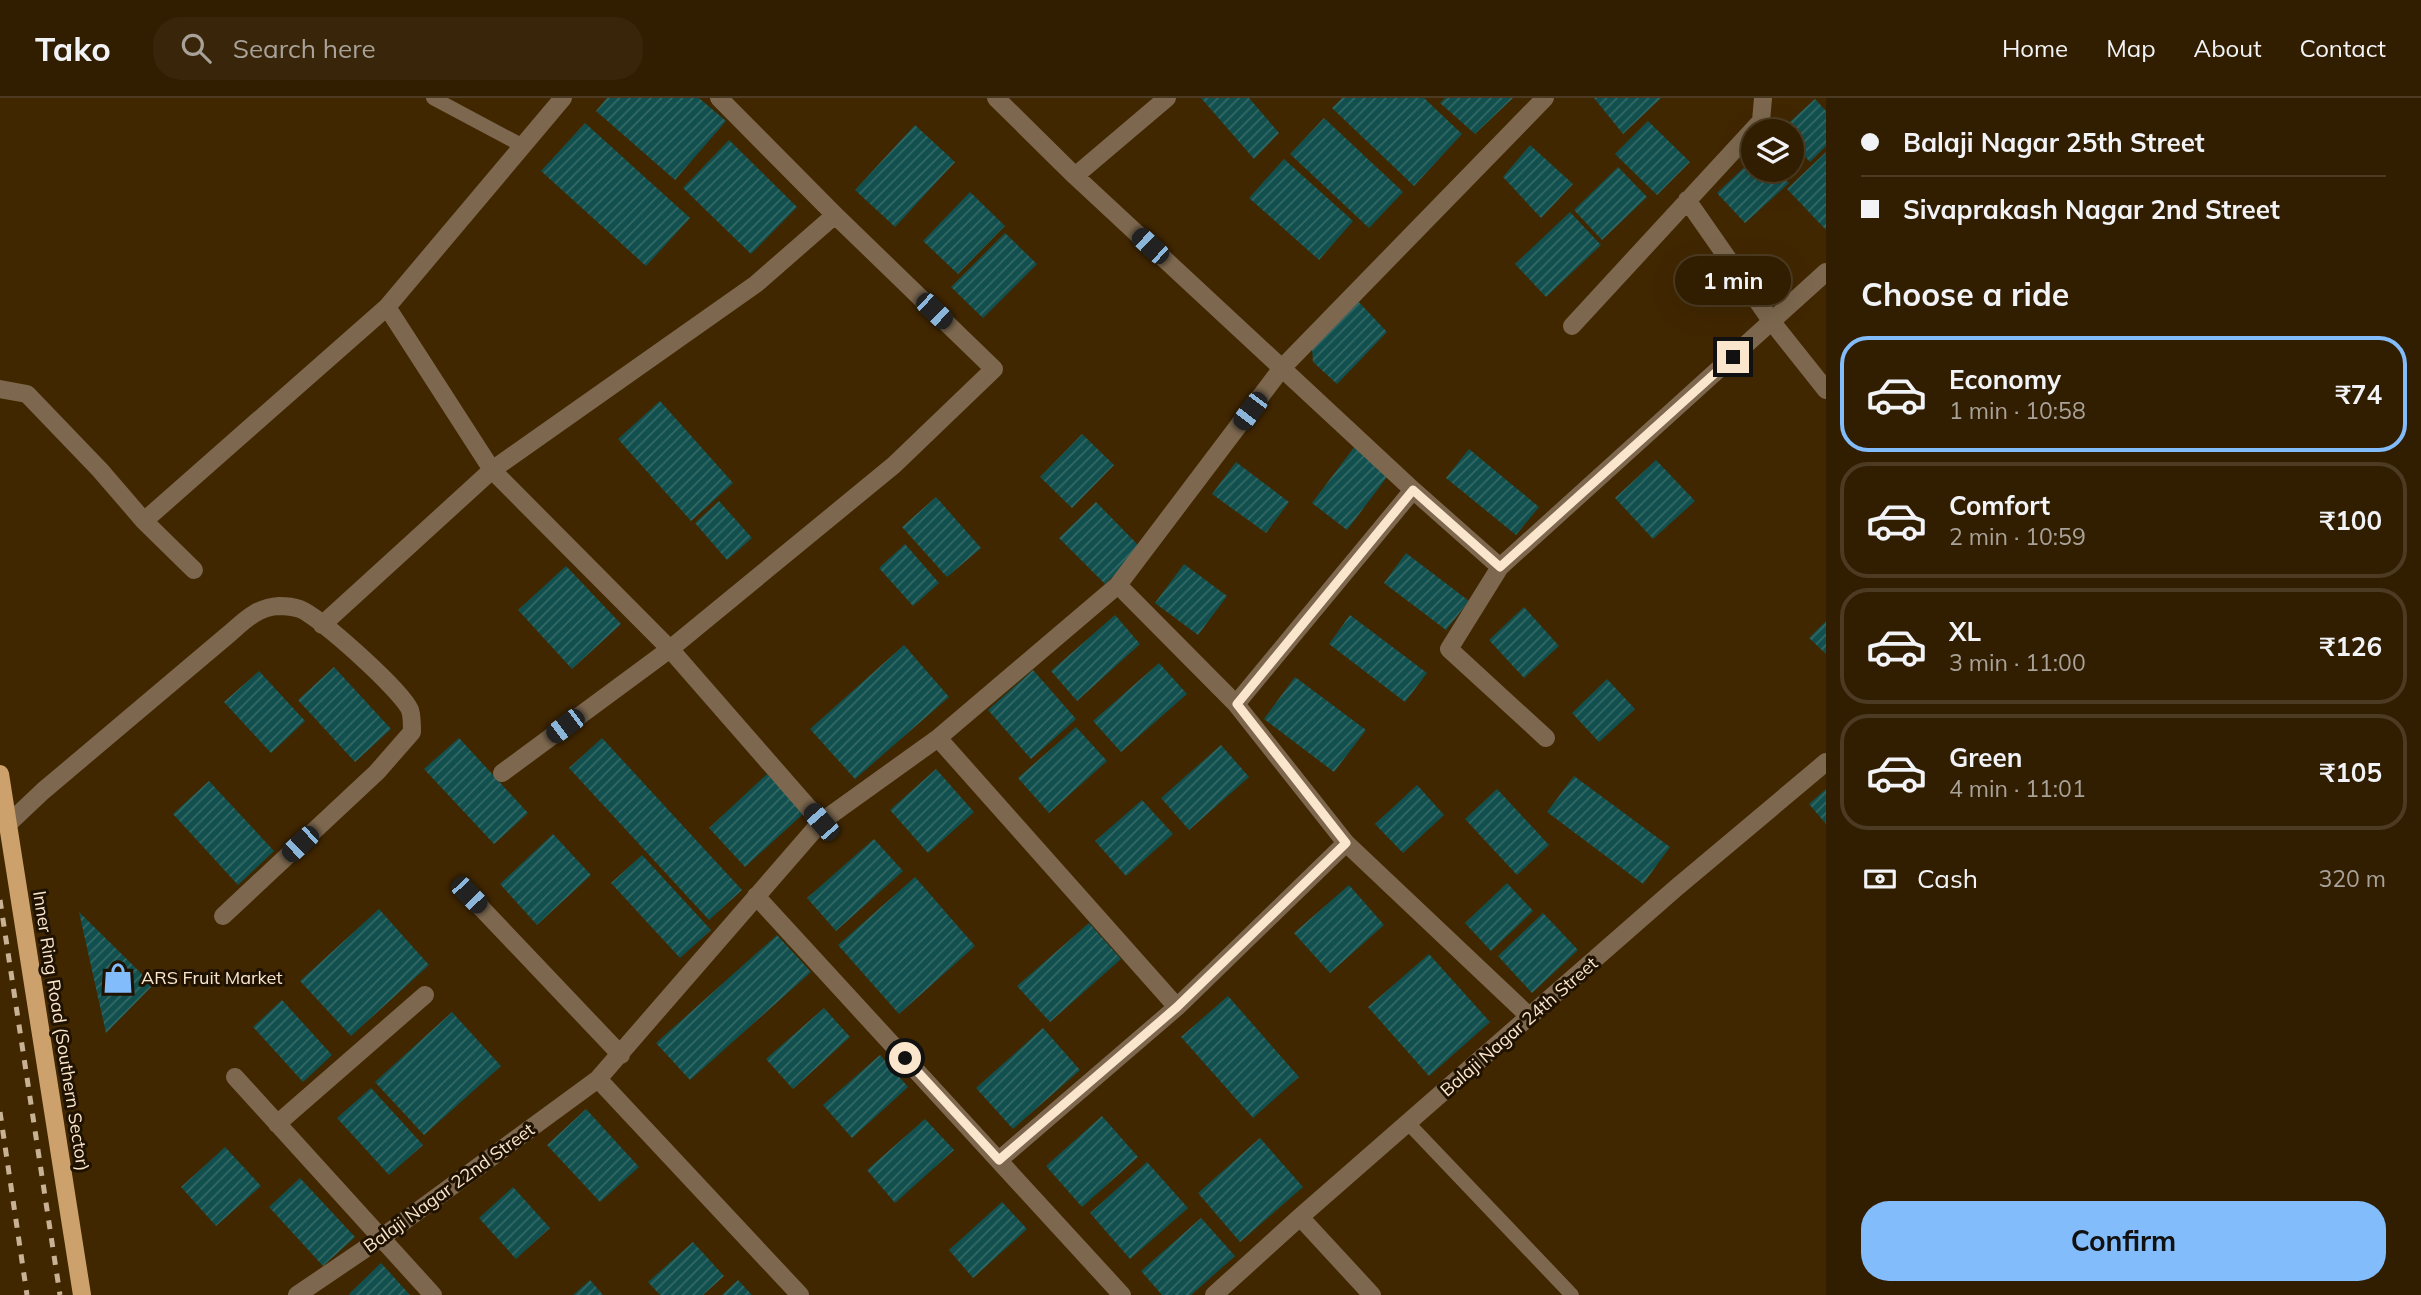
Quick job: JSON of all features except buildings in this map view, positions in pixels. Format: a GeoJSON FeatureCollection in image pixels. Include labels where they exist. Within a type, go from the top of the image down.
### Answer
{"type":"FeatureCollection","features":[{"type":"Feature","properties":{"kind":"main road","name":"Inner Ring Road (Southern Sector)"},"geometry":{"type":"LineString","coordinates":[[0,774],[82,1295]]}},
{"type":"Feature","properties":{"kind":"street"},"geometry":{"type":"LineString","coordinates":[[144,521],[387,307],[563,98]]}},
{"type":"Feature","properties":{"kind":"street"},"geometry":{"type":"LineString","coordinates":[[502,773],[670,649],[894,465],[994,369],[719,98]]}},
{"type":"Feature","properties":{"kind":"street"},"geometry":{"type":"LineString","coordinates":[[996,98],[1074,176],[1413,490],[1500,567]]}},
{"type":"Feature","properties":{"kind":"street"},"geometry":{"type":"LineString","coordinates":[[1074,176],[1167,98]]}},
{"type":"Feature","properties":{"kind":"street","name":"Balaji Nagar 22nd Street"},"geometry":{"type":"LineString","coordinates":[[298,1295],[381,1238],[598,1079],[821,822],[938,738],[1118,585],[1282,368],[1545,98]]}},
{"type":"Feature","properties":{"kind":"street"},"geometry":{"type":"LineString","coordinates":[[1572,326],[1761,121],[1763,98]]}},
{"type":"Feature","properties":{"kind":"street"},"geometry":{"type":"LineString","coordinates":[[1687,200],[1772,322],[1826,390]]}},
{"type":"Feature","properties":{"kind":"street"},"geometry":{"type":"LineString","coordinates":[[322,625],[492,470],[757,284],[835,215]]}},
{"type":"Feature","properties":{"kind":"street"},"geometry":{"type":"LineString","coordinates":[[1546,738],[1449,649],[1500,567],[1826,272]]}},
{"type":"Feature","properties":{"kind":"street"},"geometry":{"type":"LineString","coordinates":[[387,307],[492,470],[670,649],[821,822]]}},
{"type":"Feature","properties":{"kind":"street"},"geometry":{"type":"LineString","coordinates":[[0,389],[27,394],[100,470],[144,521],[194,570]]}},
{"type":"Feature","properties":{"kind":"street"},"geometry":{"type":"LineString","coordinates":[[1237,704],[1413,490]]}},
{"type":"Feature","properties":{"kind":"street"},"geometry":{"type":"LineString","coordinates":[[1118,585],[1237,704],[1346,843],[1530,1017]]}},
{"type":"Feature","properties":{"kind":"street"},"geometry":{"type":"LineString","coordinates":[[7,825],[43,791],[229,635],[248,616],[266,608],[280,606],[300,609],[349,645],[388,683],[410,710],[412,732],[377,772],[223,916]]}},
{"type":"Feature","properties":{"kind":"street"},"geometry":{"type":"LineString","coordinates":[[938,738],[1177,1007]]}},
{"type":"Feature","properties":{"kind":"street","name":"Balaji Nagar 24th Street"},"geometry":{"type":"LineString","coordinates":[[1214,1295],[1676,888],[1826,762]]}},
{"type":"Feature","properties":{"kind":"street"},"geometry":{"type":"LineString","coordinates":[[999,1160],[1177,1007],[1346,843]]}},
{"type":"Feature","properties":{"kind":"street"},"geometry":{"type":"LineString","coordinates":[[469,895],[621,1055]]}},
{"type":"Feature","properties":{"kind":"street"},"geometry":{"type":"LineString","coordinates":[[756,896],[1122,1295]]}},
{"type":"Feature","properties":{"kind":"street"},"geometry":{"type":"LineString","coordinates":[[277,1124],[425,995]]}},
{"type":"Feature","properties":{"kind":"street"},"geometry":{"type":"LineString","coordinates":[[235,1077],[433,1295]]}},
{"type":"Feature","properties":{"kind":"street"},"geometry":{"type":"LineString","coordinates":[[598,1079],[800,1295]]}},
{"type":"Feature","properties":{"kind":"street"},"geometry":{"type":"LineString","coordinates":[[1300,1217],[1372,1295]]}},
{"type":"Feature","properties":{"kind":"lane"},"geometry":{"type":"LineString","coordinates":[[432,98],[523,146]]}},
{"type":"Feature","properties":{"kind":"lane"},"geometry":{"type":"LineString","coordinates":[[1408,1123],[1572,1295]]}},
{"type":"Feature","properties":{"kind":"railway"},"geometry":{"type":"LineString","coordinates":[[0,900],[60,1295]]}},
{"type":"Feature","properties":{"kind":"railway"},"geometry":{"type":"LineString","coordinates":[[0,1112],[27,1295]]}},
{"type":"Feature","properties":{"kind":"place","name":"ARS Fruit Market"},"geometry":{"type":"Point","coordinates":[118,978]}},
{"type":"Feature","properties":{"kind":"route"},"geometry":{"type":"LineString","coordinates":[[905,1058],[999,1160],[1177,1007],[1346,843],[1237,704],[1413,490],[1500,567],[1733,357]]}}]}
